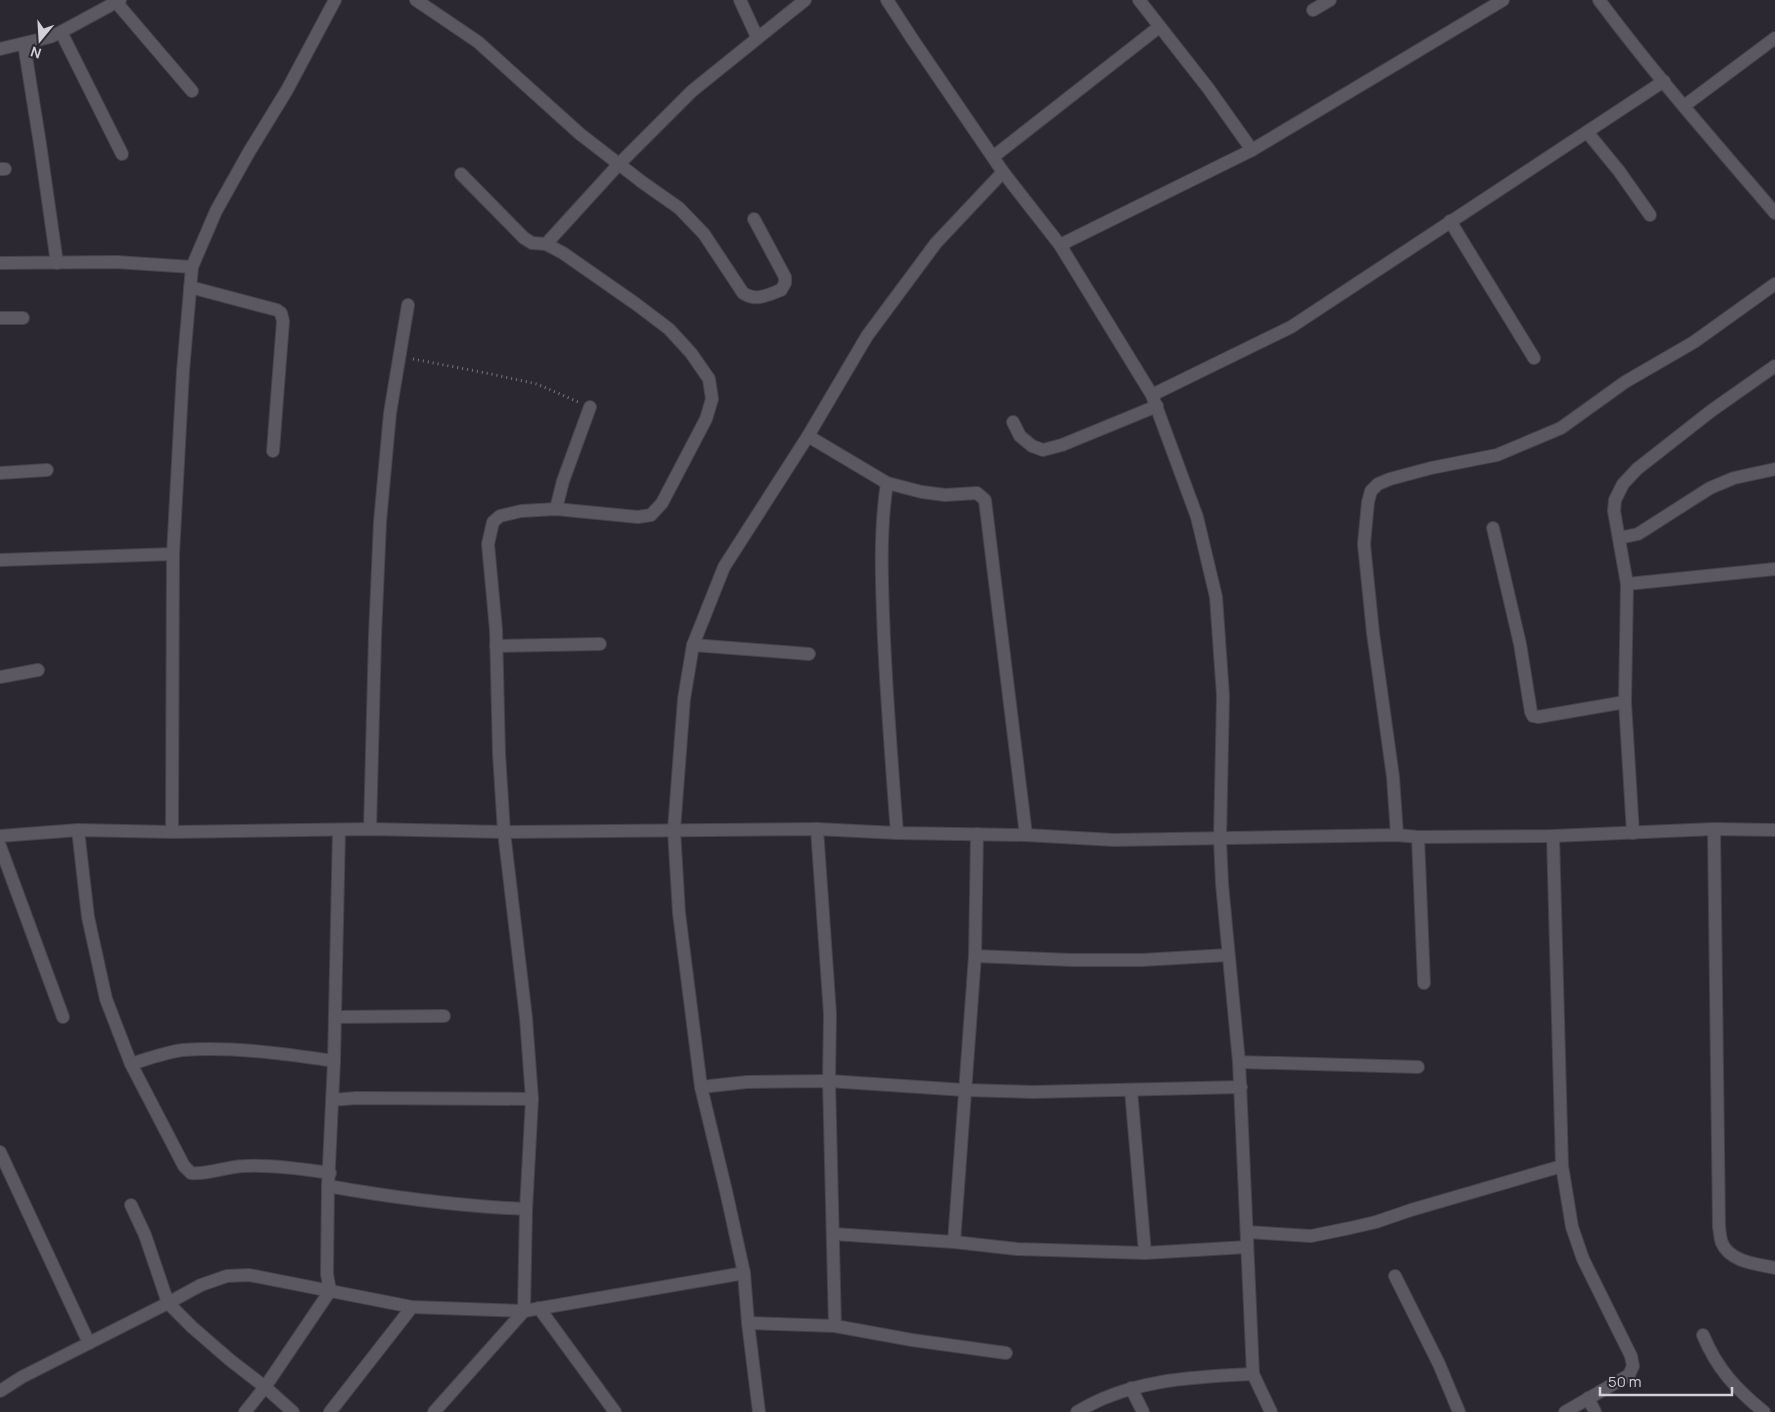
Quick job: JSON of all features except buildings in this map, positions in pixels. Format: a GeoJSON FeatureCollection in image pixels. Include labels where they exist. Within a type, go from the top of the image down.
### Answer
{"type":"FeatureCollection","features":[{"type":"Feature","properties":{"kind":"street"},"geometry":{"type":"LineString","coordinates":[[172,832],[173,554],[183,371],[192,267],[216,212],[249,152],[287,90],[335,0]]}},
{"type":"Feature","properties":{"kind":"street"},"geometry":{"type":"LineString","coordinates":[[416,0],[478,42],[580,134],[679,208],[704,234],[743,292],[750,298],[760,298],[781,290],[785,283],[785,277],[754,219]]}},
{"type":"Feature","properties":{"kind":"street"},"geometry":{"type":"LineString","coordinates":[[740,0],[757,37]]}},
{"type":"Feature","properties":{"kind":"street"},"geometry":{"type":"LineString","coordinates":[[546,244],[619,164],[692,91],[805,0]]}},
{"type":"Feature","properties":{"kind":"street"},"geometry":{"type":"LineString","coordinates":[[887,0],[993,158],[1060,245],[1154,400],[1197,517],[1216,597],[1223,696],[1220,839],[1228,956],[1239,1062],[1253,1374],[1270,1412]]}},
{"type":"Feature","properties":{"kind":"street"},"geometry":{"type":"LineString","coordinates":[[1139,0],[1208,88],[1252,150]]}},
{"type":"Feature","properties":{"kind":"street"},"geometry":{"type":"LineString","coordinates":[[1312,10],[1330,0]]}},
{"type":"Feature","properties":{"kind":"street"},"geometry":{"type":"LineString","coordinates":[[1060,245],[1252,150],[1503,0]]}},
{"type":"Feature","properties":{"kind":"street"},"geometry":{"type":"LineString","coordinates":[[1599,0],[1622,31],[1775,213]]}},
{"type":"Feature","properties":{"kind":"street"},"geometry":{"type":"LineString","coordinates":[[0,49],[24,44],[61,32],[118,1],[192,91]]}},
{"type":"Feature","properties":{"kind":"street"},"geometry":{"type":"LineString","coordinates":[[993,158],[1159,26]]}},
{"type":"Feature","properties":{"kind":"street"},"geometry":{"type":"LineString","coordinates":[[61,32],[122,154]]}},
{"type":"Feature","properties":{"kind":"street"},"geometry":{"type":"LineString","coordinates":[[1684,106],[1775,38]]}},
{"type":"Feature","properties":{"kind":"street"},"geometry":{"type":"LineString","coordinates":[[24,44],[57,263]]}},
{"type":"Feature","properties":{"kind":"street"},"geometry":{"type":"LineString","coordinates":[[1013,422],[1020,436],[1032,446],[1043,450],[1062,445],[1154,400],[1291,327],[1664,80]]}},
{"type":"Feature","properties":{"kind":"street"},"geometry":{"type":"LineString","coordinates":[[1587,132],[1619,171],[1650,215]]}},
{"type":"Feature","properties":{"kind":"street"},"geometry":{"type":"LineString","coordinates":[[759,1412],[744,1273],[701,1086],[680,923],[674,830],[684,699],[693,645],[724,566],[808,436],[866,336],[936,243],[1003,172]]}},
{"type":"Feature","properties":{"kind":"street"},"geometry":{"type":"LineString","coordinates":[[434,1412],[524,1311],[526,1209],[532,1099],[526,1018],[504,832],[499,754],[496,646],[488,544],[493,522],[500,516],[521,511],[556,509],[638,518],[652,515],[662,503],[706,419],[712,399],[709,379],[691,353],[669,329],[588,269],[546,244],[532,243],[524,238],[461,174]]}},
{"type":"Feature","properties":{"kind":"street"},"geometry":{"type":"LineString","coordinates":[[1450,221],[1534,358]]}},
{"type":"Feature","properties":{"kind":"street"},"geometry":{"type":"LineString","coordinates":[[0,263],[116,262],[192,267]]}},
{"type":"Feature","properties":{"kind":"street"},"geometry":{"type":"LineString","coordinates":[[1397,835],[1393,777],[1373,633],[1364,544],[1368,502],[1372,491],[1378,484],[1390,479],[1431,468],[1497,455],[1561,428],[1624,382],[1694,342],[1775,284]]}},
{"type":"Feature","properties":{"kind":"street"},"geometry":{"type":"LineString","coordinates":[[190,288],[276,310],[281,313],[283,320],[273,451]]}},
{"type":"Feature","properties":{"kind":"street"},"geometry":{"type":"LineString","coordinates":[[370,829],[380,522],[390,413],[408,305]]}},
{"type":"Feature","properties":{"kind":"street"},"geometry":{"type":"LineString","coordinates":[[0,318],[23,318]]}},
{"type":"Feature","properties":{"kind":"street"},"geometry":{"type":"LineString","coordinates":[[1633,833],[1625,702],[1627,584],[1614,511],[1614,500],[1623,484],[1637,469],[1775,366]]}},
{"type":"Feature","properties":{"kind":"street"},"geometry":{"type":"LineString","coordinates":[[556,509],[563,481],[590,407]]}},
{"type":"Feature","properties":{"kind":"street"},"geometry":{"type":"LineString","coordinates":[[808,436],[887,483],[937,494],[977,494],[985,500],[1026,835]]}},
{"type":"Feature","properties":{"kind":"street"},"geometry":{"type":"LineString","coordinates":[[1619,538],[1638,534],[1666,518],[1710,488],[1734,478],[1775,469]]}},
{"type":"Feature","properties":{"kind":"street"},"geometry":{"type":"LineString","coordinates":[[0,473],[47,470]]}},
{"type":"Feature","properties":{"kind":"street"},"geometry":{"type":"LineString","coordinates":[[887,483],[882,532],[882,591],[886,685],[897,833]]}},
{"type":"Feature","properties":{"kind":"street"},"geometry":{"type":"LineString","coordinates":[[1493,528],[1520,644],[1530,712],[1533,716],[1538,717],[1625,702]]}},
{"type":"Feature","properties":{"kind":"street"},"geometry":{"type":"LineString","coordinates":[[0,560],[173,554]]}},
{"type":"Feature","properties":{"kind":"street"},"geometry":{"type":"LineString","coordinates":[[1627,584],[1775,568]]}},
{"type":"Feature","properties":{"kind":"street"},"geometry":{"type":"LineString","coordinates":[[496,646],[600,644]]}},
{"type":"Feature","properties":{"kind":"street"},"geometry":{"type":"LineString","coordinates":[[693,645],[809,654]]}},
{"type":"Feature","properties":{"kind":"street"},"geometry":{"type":"LineString","coordinates":[[0,677],[38,670]]}},
{"type":"Feature","properties":{"kind":"street"},"geometry":{"type":"LineString","coordinates":[[0,836],[78,830],[172,832],[370,829],[504,832],[817,829],[897,833],[1026,835],[1114,840],[1397,835],[1418,837],[1553,836],[1714,829],[1775,830]]}},
{"type":"Feature","properties":{"kind":"street"},"geometry":{"type":"LineString","coordinates":[[817,829],[830,1014],[835,1326]]}},
{"type":"Feature","properties":{"kind":"street"},"geometry":{"type":"LineString","coordinates":[[1714,829],[1719,1227],[1721,1243],[1728,1252],[1743,1261],[1775,1268]]}},
{"type":"Feature","properties":{"kind":"street"},"geometry":{"type":"LineString","coordinates":[[78,830],[88,917],[106,999],[131,1064],[184,1166],[191,1173],[203,1174],[243,1166],[297,1168],[330,1173]]}},
{"type":"Feature","properties":{"kind":"street"},"geometry":{"type":"LineString","coordinates":[[246,1412],[330,1291],[328,1274],[328,1186],[334,1061],[339,830]]}},
{"type":"Feature","properties":{"kind":"street"},"geometry":{"type":"LineString","coordinates":[[954,1242],[975,956],[977,834]]}},
{"type":"Feature","properties":{"kind":"street"},"geometry":{"type":"LineString","coordinates":[[1553,836],[1562,1166],[1572,1227],[1583,1259],[1631,1356],[1633,1366],[1629,1375],[1565,1412]]}},
{"type":"Feature","properties":{"kind":"street"},"geometry":{"type":"LineString","coordinates":[[1418,837],[1424,983]]}},
{"type":"Feature","properties":{"kind":"street"},"geometry":{"type":"LineString","coordinates":[[0,846],[63,1017]]}},
{"type":"Feature","properties":{"kind":"street"},"geometry":{"type":"LineString","coordinates":[[975,956],[1072,960],[1142,960],[1228,956]]}},
{"type":"Feature","properties":{"kind":"street"},"geometry":{"type":"LineString","coordinates":[[335,1017],[444,1016]]}},
{"type":"Feature","properties":{"kind":"street"},"geometry":{"type":"LineString","coordinates":[[131,1064],[182,1050],[230,1050],[334,1061]]}},
{"type":"Feature","properties":{"kind":"street"},"geometry":{"type":"LineString","coordinates":[[1239,1062],[1418,1067]]}},
{"type":"Feature","properties":{"kind":"street"},"geometry":{"type":"LineString","coordinates":[[701,1086],[747,1082],[830,1081],[964,1090],[1033,1092],[1240,1087]]}},
{"type":"Feature","properties":{"kind":"street"},"geometry":{"type":"LineString","coordinates":[[1132,1090],[1145,1253]]}},
{"type":"Feature","properties":{"kind":"street"},"geometry":{"type":"LineString","coordinates":[[332,1100],[356,1098],[532,1099]]}},
{"type":"Feature","properties":{"kind":"street"},"geometry":{"type":"LineString","coordinates":[[0,1152],[89,1343]]}},
{"type":"Feature","properties":{"kind":"street"},"geometry":{"type":"LineString","coordinates":[[1247,1232],[1311,1236],[1350,1228],[1376,1222],[1410,1210],[1502,1185],[1562,1166]]}},
{"type":"Feature","properties":{"kind":"street"},"geometry":{"type":"LineString","coordinates":[[328,1186],[471,1207],[526,1209]]}},
{"type":"Feature","properties":{"kind":"street"},"geometry":{"type":"LineString","coordinates":[[131,1205],[145,1235],[168,1303],[192,1327],[293,1412]]}},
{"type":"Feature","properties":{"kind":"street"},"geometry":{"type":"LineString","coordinates":[[834,1234],[1016,1248],[1145,1253],[1247,1247]]}},
{"type":"Feature","properties":{"kind":"street"},"geometry":{"type":"LineString","coordinates":[[0,1390],[201,1285],[227,1276],[249,1275],[412,1307],[524,1311],[744,1273]]}},
{"type":"Feature","properties":{"kind":"street"},"geometry":{"type":"LineString","coordinates":[[1395,1276],[1439,1364],[1459,1412]]}},
{"type":"Feature","properties":{"kind":"street"},"geometry":{"type":"LineString","coordinates":[[330,1412],[412,1307]]}},
{"type":"Feature","properties":{"kind":"street"},"geometry":{"type":"LineString","coordinates":[[539,1308],[615,1412]]}},
{"type":"Feature","properties":{"kind":"street"},"geometry":{"type":"LineString","coordinates":[[748,1323],[835,1326],[912,1340],[1006,1353]]}},
{"type":"Feature","properties":{"kind":"street"},"geometry":{"type":"LineString","coordinates":[[1703,1335],[1713,1357],[1725,1374],[1738,1389],[1764,1412]]}},
{"type":"Feature","properties":{"kind":"street"},"geometry":{"type":"LineString","coordinates":[[1077,1412],[1089,1405],[1131,1388],[1177,1379],[1253,1374]]}},
{"type":"Feature","properties":{"kind":"street"},"geometry":{"type":"LineString","coordinates":[[1131,1388],[1143,1412]]}},
{"type":"Feature","properties":{"kind":"street"},"geometry":{"type":"LineString","coordinates":[[1588,1398],[1596,1412]]}},
{"type":"Feature","properties":{"kind":"path"},"geometry":{"type":"LineString","coordinates":[[400,357],[536,384],[590,407]]}}]}
